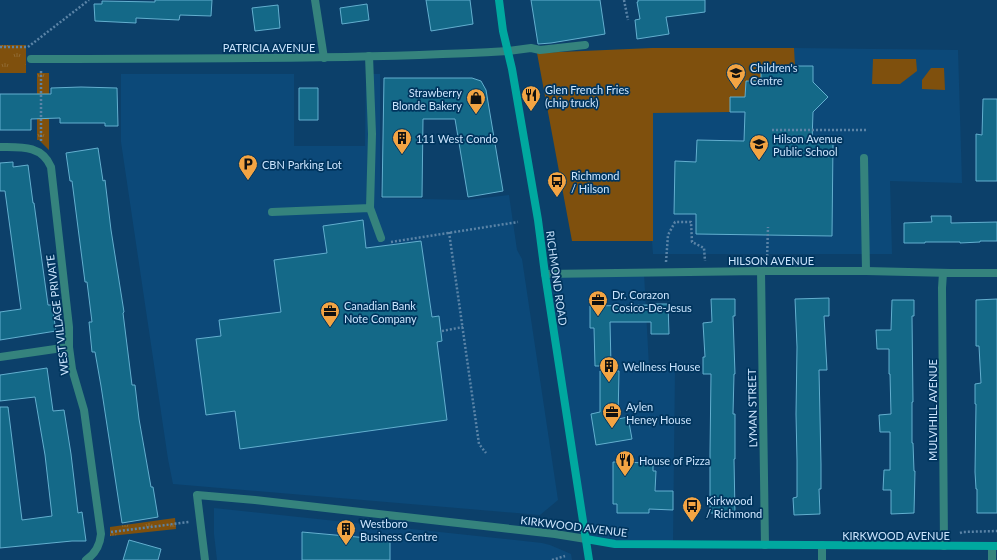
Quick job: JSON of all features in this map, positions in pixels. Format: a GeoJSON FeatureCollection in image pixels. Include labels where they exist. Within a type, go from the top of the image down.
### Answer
{"type":"FeatureCollection","features":[{"type":"Feature","properties":{"kind":"main road","name":"RICHMOND ROAD"},"geometry":{"type":"LineString","coordinates":[[498,0],[537,213],[589,560]]}},
{"type":"Feature","properties":{"kind":"main road","name":"KIRKWOOD AVENUE"},"geometry":{"type":"LineString","coordinates":[[586,539],[615,544],[994,546]]}},
{"type":"Feature","properties":{"kind":"street"},"geometry":{"type":"LineString","coordinates":[[315,0],[324,58]]}},
{"type":"Feature","properties":{"kind":"street","name":"PATRICIA AVENUE"},"geometry":{"type":"LineString","coordinates":[[31,59],[324,58],[508,51],[531,48],[540,50],[584,45]]}},
{"type":"Feature","properties":{"kind":"street"},"geometry":{"type":"LineString","coordinates":[[369,56],[372,134],[370,208],[381,238]]}},
{"type":"Feature","properties":{"kind":"street"},"geometry":{"type":"LineString","coordinates":[[0,147],[29,148],[41,153]]}},
{"type":"Feature","properties":{"kind":"street","name":"WEST VILLAGE PRIVATE"},"geometry":{"type":"LineString","coordinates":[[41,153],[51,167],[70,327],[69,347],[72,369],[84,410],[101,534],[98,547],[86,560]]}},
{"type":"Feature","properties":{"kind":"street"},"geometry":{"type":"LineString","coordinates":[[864,158],[866,271]]}},
{"type":"Feature","properties":{"kind":"street"},"geometry":{"type":"LineString","coordinates":[[272,212],[370,208]]}},
{"type":"Feature","properties":{"kind":"street","name":"HILSON AVENUE"},"geometry":{"type":"LineString","coordinates":[[545,274],[764,271],[997,273]]}},
{"type":"Feature","properties":{"kind":"street","name":"LYMAN STREET"},"geometry":{"type":"LineString","coordinates":[[764,271],[765,545]]}},
{"type":"Feature","properties":{"kind":"street","name":"MULVIHILL AVENUE"},"geometry":{"type":"LineString","coordinates":[[943,273],[944,546]]}},
{"type":"Feature","properties":{"kind":"street"},"geometry":{"type":"LineString","coordinates":[[0,357],[69,347]]}},
{"type":"Feature","properties":{"kind":"street","name":"KIRKWOOD AVENUE"},"geometry":{"type":"LineString","coordinates":[[200,521],[197,495],[255,500],[555,534],[586,539]]}},
{"type":"Feature","properties":{"kind":"street"},"geometry":{"type":"LineString","coordinates":[[200,521],[205,560]]}},
{"type":"Feature","properties":{"kind":"street"},"geometry":{"type":"LineString","coordinates":[[822,545],[822,560]]}},
{"type":"Feature","properties":{"kind":"street"},"geometry":{"type":"LineString","coordinates":[[992,560],[994,546]]}},
{"type":"Feature","properties":{"kind":"path"},"geometry":{"type":"LineString","coordinates":[[28,47],[89,0]]}},
{"type":"Feature","properties":{"kind":"path"},"geometry":{"type":"LineString","coordinates":[[624,0],[628,20]]}},
{"type":"Feature","properties":{"kind":"path"},"geometry":{"type":"LineString","coordinates":[[0,47],[38,47],[41,59],[41,153]]}},
{"type":"Feature","properties":{"kind":"path"},"geometry":{"type":"LineString","coordinates":[[772,130],[866,130]]}},
{"type":"Feature","properties":{"kind":"path"},"geometry":{"type":"LineString","coordinates":[[381,238],[390,242],[518,222]]}},
{"type":"Feature","properties":{"kind":"path"},"geometry":{"type":"LineString","coordinates":[[666,272],[668,235],[675,222],[690,222],[692,242],[704,248],[706,272]]}},
{"type":"Feature","properties":{"kind":"path"},"geometry":{"type":"LineString","coordinates":[[764,271],[768,227]]}},
{"type":"Feature","properties":{"kind":"path"},"geometry":{"type":"LineString","coordinates":[[449,232],[479,444],[486,453]]}},
{"type":"Feature","properties":{"kind":"path"},"geometry":{"type":"LineString","coordinates":[[442,331],[463,328]]}},
{"type":"Feature","properties":{"kind":"path"},"geometry":{"type":"LineString","coordinates":[[101,534],[200,521]]}},
{"type":"Feature","properties":{"kind":"path"},"geometry":{"type":"LineString","coordinates":[[552,560],[565,556]]}},
{"type":"Feature","properties":{"kind":"shaded area","name":"Hilson Avenue Public School"},"geometry":{"type":"Polygon","coordinates":[[[652,48],[958,50],[962,183],[890,181],[892,254],[653,254],[652,241],[572,241],[652,48]]]}},
{"type":"Feature","properties":{"kind":"shaded area"},"geometry":{"type":"Polygon","coordinates":[[[121,74],[294,74],[294,146],[365,146],[366,74],[380,74],[380,198],[466,200],[509,195],[517,250],[522,259],[558,500],[540,515],[173,484],[121,142],[121,74]]]}},
{"type":"Feature","properties":{"kind":"shaded area"},"geometry":{"type":"Polygon","coordinates":[[[644,273],[649,367],[675,368],[673,544],[586,539],[545,274],[644,273]]]}},
{"type":"Feature","properties":{"kind":"shaded area"},"geometry":{"type":"Polygon","coordinates":[[[214,508],[542,543],[571,554],[572,560],[217,560],[214,534],[214,508]]]}},
{"type":"Feature","properties":{"kind":"green space"},"geometry":{"type":"Polygon","coordinates":[[[0,45],[26,45],[26,73],[0,73],[0,45]]]}},
{"type":"Feature","properties":{"kind":"green space"},"geometry":{"type":"Polygon","coordinates":[[[652,48],[794,48],[795,66],[761,66],[761,81],[746,81],[745,97],[730,97],[730,112],[653,113],[653,241],[572,241],[537,53],[652,48]]]}},
{"type":"Feature","properties":{"kind":"green space"},"geometry":{"type":"Polygon","coordinates":[[[873,59],[916,59],[917,71],[900,84],[872,84],[873,59]]]}},
{"type":"Feature","properties":{"kind":"green space"},"geometry":{"type":"Polygon","coordinates":[[[931,68],[944,68],[945,90],[922,89],[922,80],[931,68]]]}},
{"type":"Feature","properties":{"kind":"green space"},"geometry":{"type":"Polygon","coordinates":[[[37,73],[49,73],[49,150],[39,140],[37,140],[37,73]]]}},
{"type":"Feature","properties":{"kind":"green space"},"geometry":{"type":"Polygon","coordinates":[[[175,518],[176,529],[110,536],[110,527],[175,518]]]}},
{"type":"Feature","properties":{"kind":"building"},"geometry":{"type":"Polygon","coordinates":[[[155,0],[212,0],[211,16],[180,15],[179,20],[136,18],[136,23],[95,21],[94,4],[102,4],[102,1],[155,2],[155,0]]]}},
{"type":"Feature","properties":{"kind":"building"},"geometry":{"type":"Polygon","coordinates":[[[426,0],[470,0],[473,24],[431,31],[426,0]]]}},
{"type":"Feature","properties":{"kind":"building"},"geometry":{"type":"Polygon","coordinates":[[[531,0],[600,0],[605,34],[538,44],[531,0]]]}},
{"type":"Feature","properties":{"kind":"building"},"geometry":{"type":"Polygon","coordinates":[[[638,0],[705,0],[705,12],[666,17],[669,34],[637,39],[635,20],[640,19],[637,2],[638,0]]]}},
{"type":"Feature","properties":{"kind":"building"},"geometry":{"type":"Polygon","coordinates":[[[367,4],[369,20],[342,24],[340,8],[367,4]]]}},
{"type":"Feature","properties":{"kind":"building"},"geometry":{"type":"Polygon","coordinates":[[[278,5],[280,28],[255,31],[252,8],[278,5]]]}},
{"type":"Feature","properties":{"kind":"building"},"geometry":{"type":"Polygon","coordinates":[[[761,66],[813,66],[813,82],[828,97],[813,112],[812,141],[833,142],[832,236],[696,234],[696,214],[674,214],[675,161],[696,162],[697,140],[744,141],[745,112],[730,112],[730,97],[745,97],[746,81],[761,81],[761,66]]]}},
{"type":"Feature","properties":{"kind":"building","name":"111 West Condo"},"geometry":{"type":"Polygon","coordinates":[[[384,78],[472,78],[481,81],[486,90],[503,191],[468,197],[455,119],[423,119],[422,197],[382,197],[384,78]]]}},
{"type":"Feature","properties":{"kind":"building"},"geometry":{"type":"Polygon","coordinates":[[[51,88],[117,88],[118,126],[105,126],[105,123],[60,123],[60,118],[31,119],[31,130],[0,130],[0,94],[51,94],[51,88]]]}},
{"type":"Feature","properties":{"kind":"building"},"geometry":{"type":"Polygon","coordinates":[[[299,88],[318,88],[318,120],[299,120],[299,88]]]}},
{"type":"Feature","properties":{"kind":"building"},"geometry":{"type":"Polygon","coordinates":[[[983,99],[997,99],[997,181],[976,181],[976,134],[982,135],[983,99]]]}},
{"type":"Feature","properties":{"kind":"building"},"geometry":{"type":"Polygon","coordinates":[[[98,148],[103,181],[105,180],[124,312],[132,385],[135,385],[139,419],[158,517],[122,523],[101,386],[95,352],[92,352],[89,322],[92,322],[87,282],[85,282],[72,181],[70,181],[66,153],[98,148]]]}},
{"type":"Feature","properties":{"kind":"building"},"geometry":{"type":"Polygon","coordinates":[[[13,162],[13,167],[28,165],[48,305],[52,305],[56,331],[0,340],[0,312],[21,309],[5,191],[0,191],[0,163],[13,162]]]}},
{"type":"Feature","properties":{"kind":"building"},"geometry":{"type":"Polygon","coordinates":[[[931,216],[951,216],[951,223],[997,222],[997,241],[960,243],[904,243],[904,223],[932,222],[931,216]]]}},
{"type":"Feature","properties":{"kind":"building","name":"Canadian Bank Note Company"},"geometry":{"type":"Polygon","coordinates":[[[363,220],[366,248],[421,241],[432,317],[439,316],[442,341],[437,342],[447,420],[240,449],[235,411],[206,415],[196,339],[221,336],[219,320],[281,312],[274,260],[327,253],[323,226],[363,220]]]}},
{"type":"Feature","properties":{"kind":"building"},"geometry":{"type":"Polygon","coordinates":[[[829,298],[829,316],[824,316],[827,370],[819,370],[821,464],[821,489],[819,489],[820,514],[794,515],[793,498],[797,497],[797,347],[795,299],[829,298]]]}},
{"type":"Feature","properties":{"kind":"building"},"geometry":{"type":"Polygon","coordinates":[[[711,299],[735,299],[735,316],[733,316],[735,374],[733,414],[735,414],[735,513],[710,513],[711,374],[703,374],[703,357],[705,357],[703,323],[712,322],[711,299]]]}},
{"type":"Feature","properties":{"kind":"building"},"geometry":{"type":"Polygon","coordinates":[[[997,299],[997,513],[977,513],[975,472],[975,384],[981,383],[979,346],[976,346],[976,300],[997,299]]]}},
{"type":"Feature","properties":{"kind":"building"},"geometry":{"type":"Polygon","coordinates":[[[892,300],[914,300],[914,316],[912,316],[912,443],[915,471],[914,513],[891,514],[891,490],[883,490],[884,470],[890,470],[890,432],[880,432],[879,415],[891,414],[889,349],[877,349],[876,330],[891,330],[892,300]]]}},
{"type":"Feature","properties":{"kind":"building"},"geometry":{"type":"Polygon","coordinates":[[[668,304],[669,334],[651,334],[651,322],[610,322],[611,366],[595,366],[594,328],[590,328],[590,306],[668,304]]]}},
{"type":"Feature","properties":{"kind":"building"},"geometry":{"type":"Polygon","coordinates":[[[47,368],[53,411],[64,410],[78,513],[82,512],[86,541],[0,548],[0,407],[8,407],[22,520],[52,516],[45,455],[35,397],[0,401],[0,375],[47,368]]]}},
{"type":"Feature","properties":{"kind":"building"},"geometry":{"type":"Polygon","coordinates":[[[600,371],[619,371],[618,419],[628,417],[632,439],[596,445],[591,414],[600,412],[600,371]]]}},
{"type":"Feature","properties":{"kind":"building"},"geometry":{"type":"Polygon","coordinates":[[[613,462],[653,463],[653,471],[656,471],[655,491],[673,491],[673,510],[649,509],[649,513],[617,513],[617,504],[613,504],[613,462]]]}},
{"type":"Feature","properties":{"kind":"building","name":"Westboro Business Centre"},"geometry":{"type":"Polygon","coordinates":[[[302,532],[390,540],[390,560],[302,560],[302,532]]]}},
{"type":"Feature","properties":{"kind":"building"},"geometry":{"type":"Polygon","coordinates":[[[129,540],[161,549],[158,560],[123,560],[129,540]]]}},
{"type":"Feature","properties":{"kind":"place","name":"Children's Centre"},"geometry":{"type":"Point","coordinates":[736,90]}},
{"type":"Feature","properties":{"kind":"place","name":"Glen French Fries (chip truck)"},"geometry":{"type":"Point","coordinates":[531,112]}},
{"type":"Feature","properties":{"kind":"place","name":"Strawberry Blonde Bakery"},"geometry":{"type":"Point","coordinates":[476,115]}},
{"type":"Feature","properties":{"kind":"place","name":"111 West Condo"},"geometry":{"type":"Point","coordinates":[402,155]}},
{"type":"Feature","properties":{"kind":"place","name":"Hilson Avenue Public School"},"geometry":{"type":"Point","coordinates":[759,161]}},
{"type":"Feature","properties":{"kind":"place","name":"CBN Parking Lot"},"geometry":{"type":"Point","coordinates":[248,181]}},
{"type":"Feature","properties":{"kind":"place","name":"Richmond / Hilson"},"geometry":{"type":"Point","coordinates":[557,198]}},
{"type":"Feature","properties":{"kind":"place","name":"Dr. Corazon Cosico-De-Jesus"},"geometry":{"type":"Point","coordinates":[598,317]}},
{"type":"Feature","properties":{"kind":"place","name":"Canadian Bank Note Company"},"geometry":{"type":"Point","coordinates":[330,328]}},
{"type":"Feature","properties":{"kind":"place","name":"Wellness House"},"geometry":{"type":"Point","coordinates":[609,383]}},
{"type":"Feature","properties":{"kind":"place","name":"Aylen Heney House"},"geometry":{"type":"Point","coordinates":[612,429]}},
{"type":"Feature","properties":{"kind":"place","name":"House of Pizza"},"geometry":{"type":"Point","coordinates":[625,477]}},
{"type":"Feature","properties":{"kind":"place","name":"Kirkwood / Richmond"},"geometry":{"type":"Point","coordinates":[692,523]}},
{"type":"Feature","properties":{"kind":"place","name":"Westboro Business Centre"},"geometry":{"type":"Point","coordinates":[346,546]}}]}
